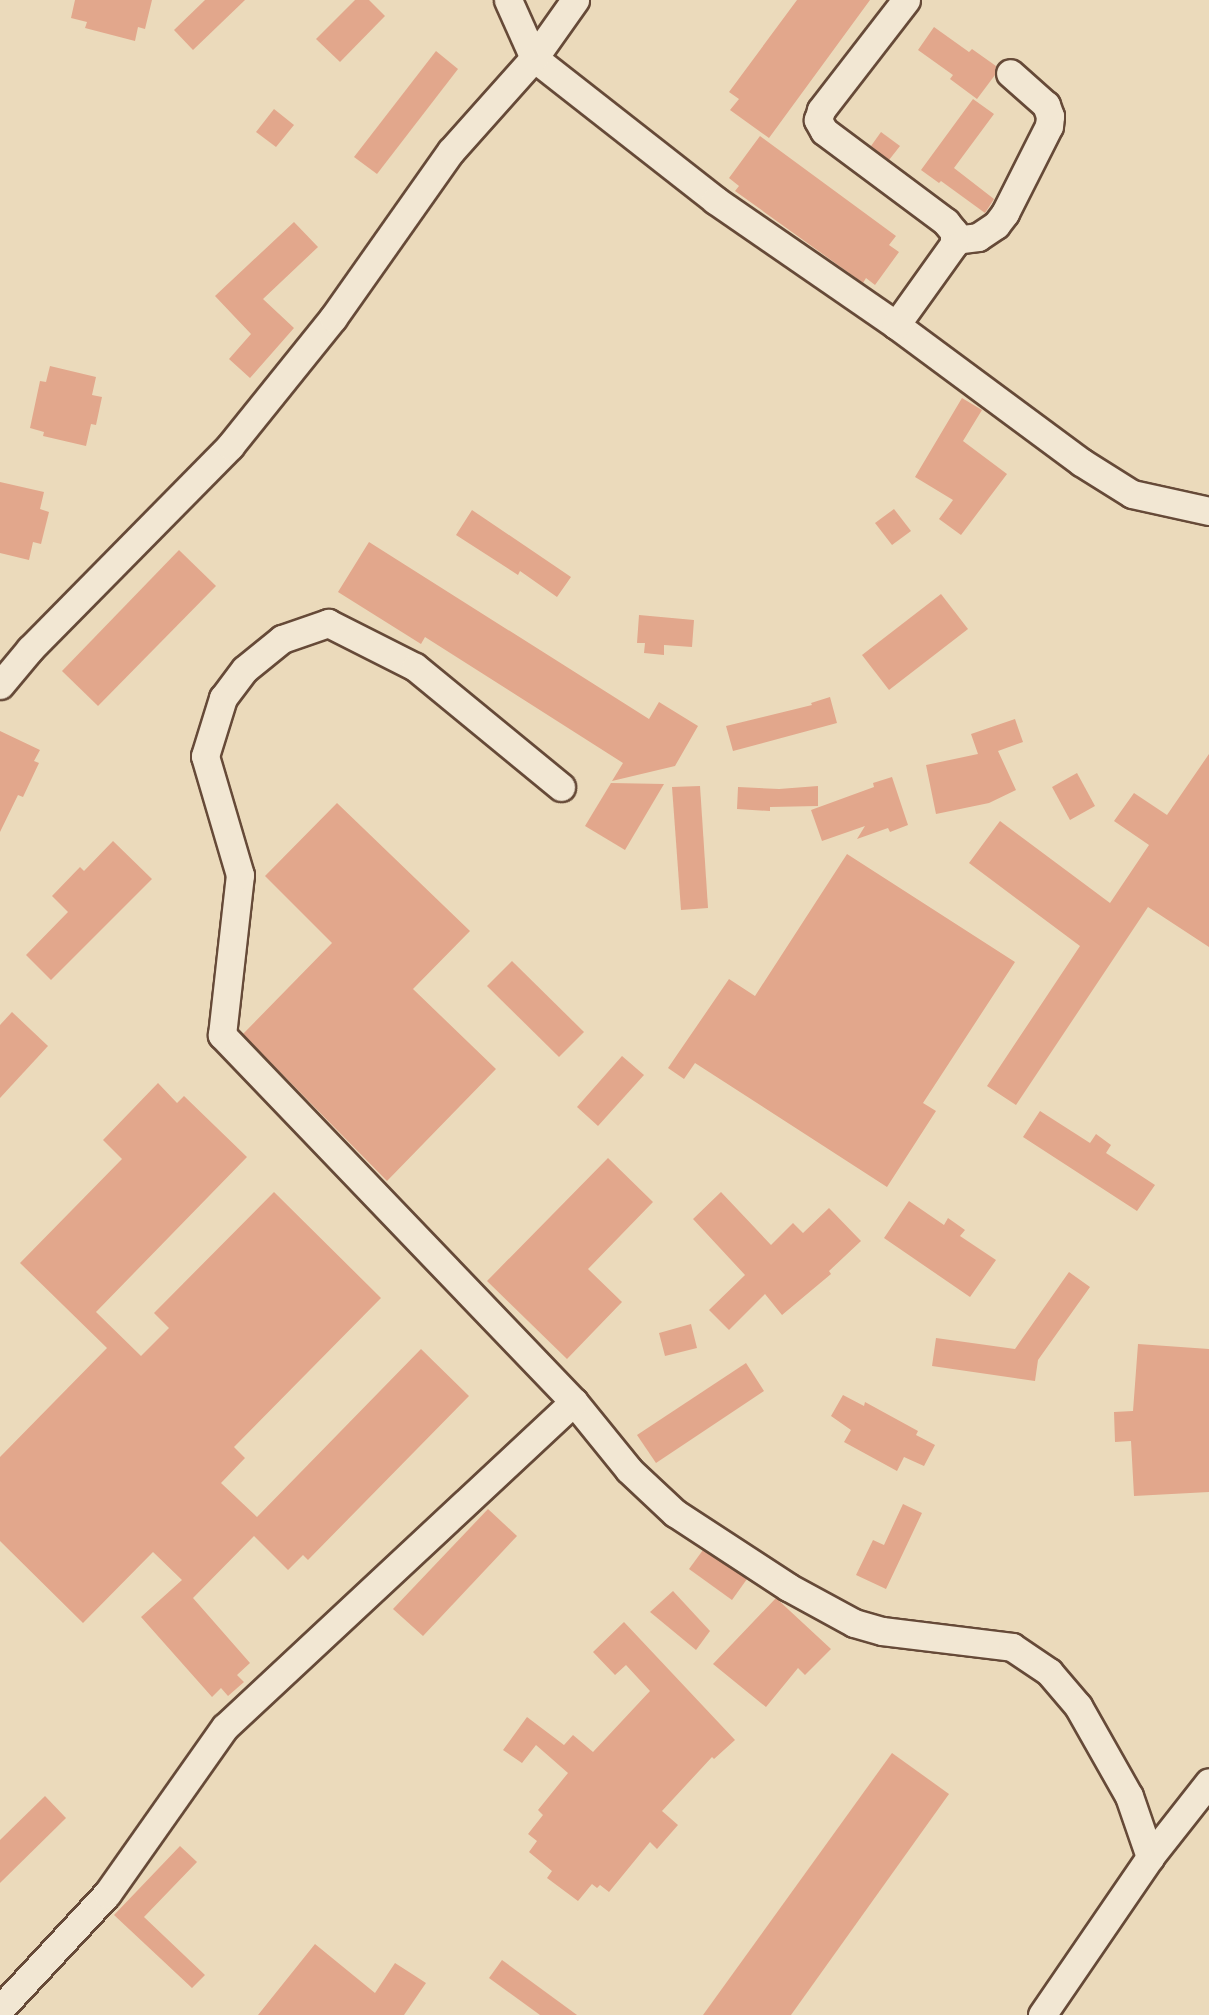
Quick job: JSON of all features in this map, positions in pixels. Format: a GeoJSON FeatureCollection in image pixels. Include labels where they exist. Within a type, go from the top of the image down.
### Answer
{"type":"FeatureCollection","features":[{"type":"Feature","properties":{"kind":"street"},"geometry":{"type":"LineString","coordinates":[[508,0],[534,58],[716,200],[896,325],[1081,462],[1132,494],[1209,511]]}},
{"type":"Feature","properties":{"kind":"street"},"geometry":{"type":"LineString","coordinates":[[0,685],[46,632],[230,446],[333,318],[451,151],[534,58],[575,0]]}},
{"type":"Feature","properties":{"kind":"street"},"geometry":{"type":"LineString","coordinates":[[896,325],[954,244],[954,232],[946,222],[824,131],[818,120],[821,110],[906,0]]}},
{"type":"Feature","properties":{"kind":"street"},"geometry":{"type":"LineString","coordinates":[[954,240],[978,237],[996,225],[1005,213],[1049,126],[1050,116],[1046,105],[1010,73]]}},
{"type":"Feature","properties":{"kind":"street"},"geometry":{"type":"LineString","coordinates":[[561,787],[415,667],[328,623],[282,639],[245,669],[223,698],[206,756],[240,875],[222,1035],[574,1402],[629,1470],[675,1514],[788,1587],[854,1623],[882,1631],[1012,1647],[1049,1672],[1078,1706],[1129,1796],[1150,1857]]}},
{"type":"Feature","properties":{"kind":"street"},"geometry":{"type":"LineString","coordinates":[[0,2009],[107,1894],[225,1727],[574,1402]]}},
{"type":"Feature","properties":{"kind":"street"},"geometry":{"type":"LineString","coordinates":[[1042,2015],[1150,1857],[1209,1782]]}},
{"type":"Feature","properties":{"kind":"building"},"geometry":{"type":"Polygon","coordinates":[[[75,0],[152,0],[145,29],[138,27],[135,41],[85,28],[87,22],[71,18],[75,0]]]}},
{"type":"Feature","properties":{"kind":"building"},"geometry":{"type":"Polygon","coordinates":[[[205,0],[245,0],[193,50],[174,30],[205,0]]]}},
{"type":"Feature","properties":{"kind":"building"},"geometry":{"type":"Polygon","coordinates":[[[355,0],[369,0],[385,16],[340,62],[316,39],[355,0]]]}},
{"type":"Feature","properties":{"kind":"building"},"geometry":{"type":"Polygon","coordinates":[[[797,0],[870,0],[769,138],[730,110],[739,99],[729,92],[797,0]]]}},
{"type":"Feature","properties":{"kind":"building"},"geometry":{"type":"Polygon","coordinates":[[[934,27],[969,52],[972,49],[996,66],[995,75],[977,99],[950,79],[953,75],[918,50],[934,27]]]}},
{"type":"Feature","properties":{"kind":"building"},"geometry":{"type":"Polygon","coordinates":[[[436,51],[458,69],[377,174],[354,157],[436,51]]]}},
{"type":"Feature","properties":{"kind":"building"},"geometry":{"type":"Polygon","coordinates":[[[973,99],[994,114],[954,168],[994,199],[985,213],[941,181],[939,183],[921,170],[973,99]]]}},
{"type":"Feature","properties":{"kind":"building"},"geometry":{"type":"Polygon","coordinates":[[[274,109],[294,125],[276,147],[256,132],[274,109]]]}},
{"type":"Feature","properties":{"kind":"building"},"geometry":{"type":"Polygon","coordinates":[[[881,132],[900,146],[889,160],[871,146],[881,132]]]}},
{"type":"Feature","properties":{"kind":"building"},"geometry":{"type":"Polygon","coordinates":[[[760,136],[896,236],[889,245],[899,252],[875,285],[866,278],[863,283],[735,191],[739,186],[729,178],[760,136]]]}},
{"type":"Feature","properties":{"kind":"building"},"geometry":{"type":"Polygon","coordinates":[[[294,222],[318,247],[263,299],[294,328],[250,378],[229,359],[251,334],[215,296],[294,222]]]}},
{"type":"Feature","properties":{"kind":"building"},"geometry":{"type":"Polygon","coordinates":[[[50,366],[96,377],[92,395],[102,397],[96,425],[91,424],[86,446],[43,436],[44,432],[30,428],[40,381],[46,382],[50,366]]]}},
{"type":"Feature","properties":{"kind":"building"},"geometry":{"type":"Polygon","coordinates":[[[962,398],[982,410],[963,441],[1007,474],[961,535],[939,519],[953,500],[915,477],[962,398]]]}},
{"type":"Feature","properties":{"kind":"building"},"geometry":{"type":"Polygon","coordinates":[[[0,482],[44,492],[40,509],[49,512],[41,544],[33,542],[29,560],[0,553],[0,482]]]}},
{"type":"Feature","properties":{"kind":"building"},"geometry":{"type":"Polygon","coordinates":[[[894,509],[911,531],[892,545],[875,523],[894,509]]]}},
{"type":"Feature","properties":{"kind":"building"},"geometry":{"type":"Polygon","coordinates":[[[472,510],[571,577],[557,597],[520,571],[518,575],[456,535],[472,510]]]}},
{"type":"Feature","properties":{"kind":"building"},"geometry":{"type":"Polygon","coordinates":[[[369,542],[649,719],[659,702],[698,726],[675,766],[612,781],[623,763],[425,637],[421,644],[338,592],[369,542]]]}},
{"type":"Feature","properties":{"kind":"building"},"geometry":{"type":"Polygon","coordinates":[[[179,550],[216,586],[98,706],[62,671],[179,550]]]}},
{"type":"Feature","properties":{"kind":"building"},"geometry":{"type":"Polygon","coordinates":[[[941,594],[968,629],[889,690],[862,655],[941,594]]]}},
{"type":"Feature","properties":{"kind":"building"},"geometry":{"type":"Polygon","coordinates":[[[639,615],[694,620],[692,647],[664,645],[664,655],[644,653],[645,643],[637,643],[639,615]]]}},
{"type":"Feature","properties":{"kind":"building"},"geometry":{"type":"Polygon","coordinates":[[[830,697],[837,723],[733,751],[726,726],[812,705],[811,703],[830,697]]]}},
{"type":"Feature","properties":{"kind":"building"},"geometry":{"type":"Polygon","coordinates":[[[1015,719],[1023,742],[998,751],[1016,790],[989,803],[936,814],[926,765],[978,754],[971,734],[1015,719]]]}},
{"type":"Feature","properties":{"kind":"building"},"geometry":{"type":"Polygon","coordinates":[[[0,731],[40,750],[34,761],[39,763],[23,797],[18,795],[0,832],[0,731]]]}},
{"type":"Feature","properties":{"kind":"building"},"geometry":{"type":"Polygon","coordinates":[[[1209,754],[1209,947],[1148,907],[1016,1105],[987,1086],[1080,946],[969,863],[1000,821],[1110,903],[1149,845],[1114,821],[1134,793],[1167,815],[1209,754]]]}},
{"type":"Feature","properties":{"kind":"building"},"geometry":{"type":"Polygon","coordinates":[[[1077,773],[1095,806],[1070,820],[1052,787],[1077,773]]]}},
{"type":"Feature","properties":{"kind":"building"},"geometry":{"type":"Polygon","coordinates":[[[892,777],[908,825],[890,832],[888,828],[857,839],[865,826],[822,841],[811,810],[874,787],[873,783],[892,777]]]}},
{"type":"Feature","properties":{"kind":"building"},"geometry":{"type":"Polygon","coordinates":[[[611,783],[664,784],[625,850],[585,826],[611,783]]]}},
{"type":"Feature","properties":{"kind":"building"},"geometry":{"type":"Polygon","coordinates":[[[700,786],[708,908],[681,910],[672,787],[700,786]]]}},
{"type":"Feature","properties":{"kind":"building"},"geometry":{"type":"Polygon","coordinates":[[[818,786],[818,806],[770,807],[770,811],[737,809],[738,787],[779,789],[818,786]]]}},
{"type":"Feature","properties":{"kind":"building"},"geometry":{"type":"Polygon","coordinates":[[[337,803],[470,931],[413,989],[496,1069],[387,1181],[243,1034],[332,943],[265,876],[337,803]]]}},
{"type":"Feature","properties":{"kind":"building"},"geometry":{"type":"Polygon","coordinates":[[[113,841],[152,879],[51,980],[26,955],[68,912],[52,896],[80,867],[84,871],[113,841]]]}},
{"type":"Feature","properties":{"kind":"building"},"geometry":{"type":"Polygon","coordinates":[[[847,854],[1015,962],[923,1103],[936,1111],[887,1187],[695,1063],[684,1079],[668,1068],[729,979],[755,996],[847,854]]]}},
{"type":"Feature","properties":{"kind":"building"},"geometry":{"type":"Polygon","coordinates":[[[512,961],[584,1032],[559,1057],[487,986],[512,961]]]}},
{"type":"Feature","properties":{"kind":"building"},"geometry":{"type":"Polygon","coordinates":[[[12,1012],[48,1046],[0,1098],[0,1025],[12,1012]]]}},
{"type":"Feature","properties":{"kind":"building"},"geometry":{"type":"Polygon","coordinates":[[[622,1056],[644,1075],[598,1126],[577,1107],[622,1056]]]}},
{"type":"Feature","properties":{"kind":"building"},"geometry":{"type":"Polygon","coordinates":[[[158,1083],[177,1103],[184,1096],[247,1157],[96,1312],[141,1356],[169,1328],[154,1313],[274,1192],[381,1298],[234,1447],[245,1458],[221,1483],[257,1517],[421,1349],[469,1396],[308,1560],[303,1555],[288,1570],[254,1536],[193,1598],[250,1663],[237,1675],[244,1682],[228,1696],[221,1688],[212,1697],[141,1617],[182,1580],[153,1552],[83,1623],[0,1541],[0,1457],[107,1348],[20,1263],[122,1159],[103,1140],[158,1083]]]}},
{"type":"Feature","properties":{"kind":"building"},"geometry":{"type":"Polygon","coordinates":[[[1040,1111],[1090,1143],[1096,1134],[1111,1145],[1106,1153],[1155,1185],[1137,1211],[1023,1137],[1040,1111]]]}},
{"type":"Feature","properties":{"kind":"building"},"geometry":{"type":"Polygon","coordinates":[[[608,1158],[653,1202],[588,1269],[622,1302],[567,1359],[487,1281],[608,1158]]]}},
{"type":"Feature","properties":{"kind":"building"},"geometry":{"type":"Polygon","coordinates":[[[721,1192],[771,1245],[793,1223],[803,1233],[829,1208],[861,1241],[829,1271],[831,1274],[782,1315],[765,1294],[729,1330],[709,1310],[745,1275],[693,1219],[721,1192]]]}},
{"type":"Feature","properties":{"kind":"building"},"geometry":{"type":"Polygon","coordinates":[[[909,1201],[944,1225],[948,1218],[965,1230],[960,1236],[996,1260],[970,1297],[884,1238],[909,1201]]]}},
{"type":"Feature","properties":{"kind":"building"},"geometry":{"type":"Polygon","coordinates":[[[1069,1272],[1090,1287],[1038,1360],[1035,1381],[932,1366],[936,1338],[1015,1349],[1069,1272]]]}},
{"type":"Feature","properties":{"kind":"building"},"geometry":{"type":"Polygon","coordinates":[[[691,1324],[697,1348],[665,1356],[659,1333],[691,1324]]]}},
{"type":"Feature","properties":{"kind":"building"},"geometry":{"type":"Polygon","coordinates":[[[1138,1344],[1209,1349],[1209,1492],[1134,1496],[1131,1441],[1115,1442],[1114,1412],[1133,1411],[1138,1344]]]}},
{"type":"Feature","properties":{"kind":"building"},"geometry":{"type":"Polygon","coordinates":[[[746,1363],[764,1391],[656,1463],[637,1435],[746,1363]]]}},
{"type":"Feature","properties":{"kind":"building"},"geometry":{"type":"Polygon","coordinates":[[[843,1395],[864,1406],[865,1402],[918,1431],[916,1435],[935,1445],[924,1466],[904,1457],[897,1471],[844,1442],[851,1430],[831,1416],[843,1395]]]}},
{"type":"Feature","properties":{"kind":"building"},"geometry":{"type":"Polygon","coordinates":[[[903,1504],[922,1513],[886,1589],[856,1575],[873,1540],[884,1545],[903,1504]]]}},
{"type":"Feature","properties":{"kind":"building"},"geometry":{"type":"Polygon","coordinates":[[[488,1509],[517,1536],[423,1636],[393,1609],[488,1509]]]}},
{"type":"Feature","properties":{"kind":"building"},"geometry":{"type":"Polygon","coordinates":[[[703,1550],[747,1579],[732,1600],[689,1569],[703,1550]]]}},
{"type":"Feature","properties":{"kind":"building"},"geometry":{"type":"Polygon","coordinates":[[[673,1591],[710,1631],[696,1650],[650,1612],[673,1591]]]}},
{"type":"Feature","properties":{"kind":"building"},"geometry":{"type":"Polygon","coordinates":[[[776,1598],[831,1649],[805,1675],[798,1668],[766,1707],[713,1664],[776,1598]]]}},
{"type":"Feature","properties":{"kind":"building"},"geometry":{"type":"Polygon","coordinates":[[[624,1622],[735,1740],[714,1759],[712,1757],[662,1811],[678,1825],[657,1849],[650,1842],[609,1892],[600,1885],[597,1888],[592,1884],[578,1901],[547,1878],[552,1871],[529,1852],[537,1841],[528,1834],[543,1815],[538,1810],[568,1773],[536,1745],[522,1763],[503,1750],[527,1717],[564,1745],[573,1735],[593,1752],[650,1691],[626,1665],[615,1675],[593,1652],[624,1622]]]}},
{"type":"Feature","properties":{"kind":"building"},"geometry":{"type":"Polygon","coordinates":[[[892,1753],[949,1794],[791,2015],[703,2015],[892,1753]]]}},
{"type":"Feature","properties":{"kind":"building"},"geometry":{"type":"Polygon","coordinates":[[[45,1796],[66,1818],[0,1883],[0,1840],[45,1796]]]}},
{"type":"Feature","properties":{"kind":"building"},"geometry":{"type":"Polygon","coordinates":[[[180,1846],[197,1862],[144,1917],[205,1975],[192,1988],[114,1915],[180,1846]]]}},
{"type":"Feature","properties":{"kind":"building"},"geometry":{"type":"Polygon","coordinates":[[[315,1944],[375,1993],[395,1963],[426,1983],[404,2015],[258,2015],[315,1944]]]}},
{"type":"Feature","properties":{"kind":"building"},"geometry":{"type":"Polygon","coordinates":[[[502,1960],[577,2015],[540,2015],[489,1978],[502,1960]]]}}]}
